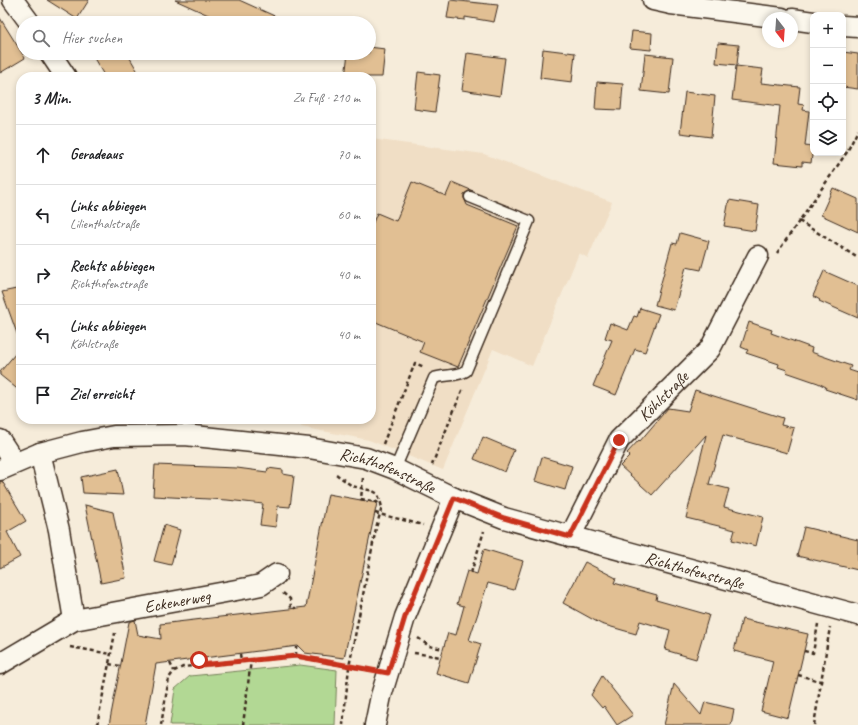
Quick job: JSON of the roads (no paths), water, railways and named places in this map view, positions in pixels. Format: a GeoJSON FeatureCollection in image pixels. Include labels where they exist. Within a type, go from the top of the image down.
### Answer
{"type":"FeatureCollection","features":[{"type":"Feature","properties":{"kind":"street"},"geometry":{"type":"LineString","coordinates":[[14,0],[25,16]]}},
{"type":"Feature","properties":{"kind":"street"},"geometry":{"type":"LineString","coordinates":[[653,0],[671,4],[762,15]]}},
{"type":"Feature","properties":{"kind":"street"},"geometry":{"type":"LineString","coordinates":[[798,20],[810,22]]}},
{"type":"Feature","properties":{"kind":"street"},"geometry":{"type":"LineString","coordinates":[[846,26],[858,27]]}},
{"type":"Feature","properties":{"kind":"street"},"geometry":{"type":"LineString","coordinates":[[55,60],[63,72]]}},
{"type":"Feature","properties":{"kind":"street","name":"Köhlstraße"},"geometry":{"type":"LineString","coordinates":[[570,537],[619,440],[710,349],[758,256]]}},
{"type":"Feature","properties":{"kind":"street","name":"Richthofenstraße"},"geometry":{"type":"LineString","coordinates":[[7,467],[40,453],[146,427],[185,435],[346,453],[377,461],[454,498],[504,518],[858,615]]}},
{"type":"Feature","properties":{"kind":"street"},"geometry":{"type":"LineString","coordinates":[[0,440],[7,467]]}},
{"type":"Feature","properties":{"kind":"street"},"geometry":{"type":"LineString","coordinates":[[40,453],[59,530],[74,620]]}},
{"type":"Feature","properties":{"kind":"street"},"geometry":{"type":"LineString","coordinates":[[374,725],[402,627],[454,498]]}},
{"type":"Feature","properties":{"kind":"street","name":"Eckenerweg"},"geometry":{"type":"LineString","coordinates":[[0,664],[74,620],[247,588],[261,584],[277,574]]}},
{"type":"Feature","properties":{"kind":"lane"},"geometry":{"type":"LineString","coordinates":[[395,469],[434,378],[443,375],[461,374],[466,371],[529,221],[470,197]]}}]}
